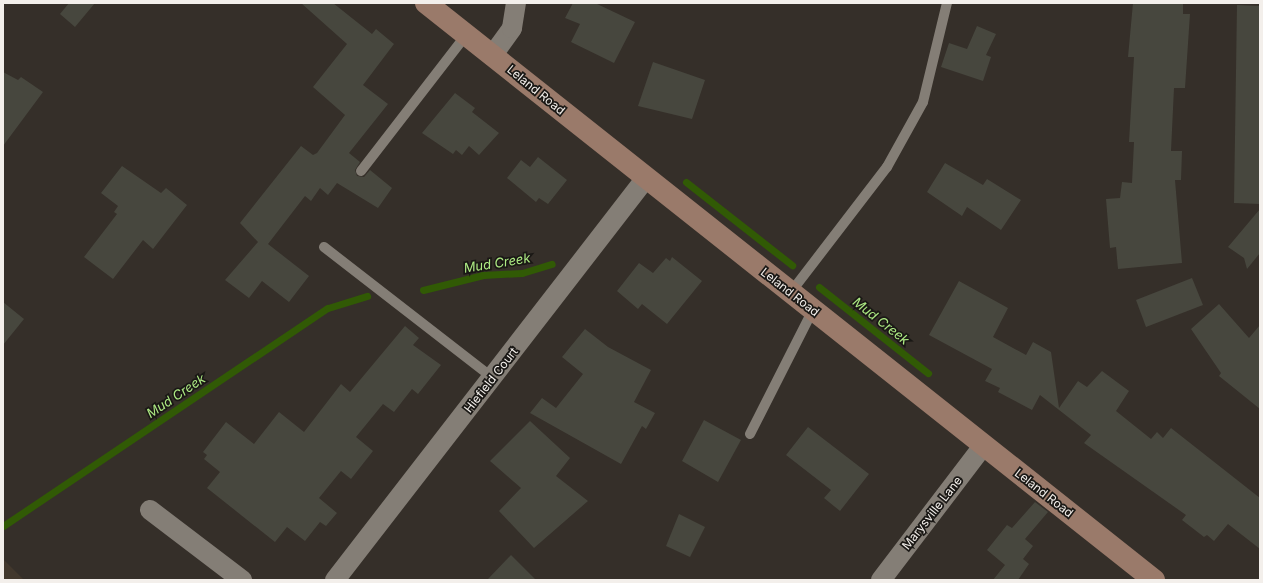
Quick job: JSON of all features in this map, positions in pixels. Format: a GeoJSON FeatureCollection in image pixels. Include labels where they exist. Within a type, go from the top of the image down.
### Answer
{"type":"FeatureCollection","features":[{"type":"Feature","properties":{"kind":"main road","name":"Leland Road"},"geometry":{"type":"LineString","coordinates":[[426,3],[1154,580]]}},
{"type":"Feature","properties":{"kind":"street"},"geometry":{"type":"LineString","coordinates":[[492,56],[512,28],[516,3]]}},
{"type":"Feature","properties":{"kind":"street","name":"Hiefield Court"},"geometry":{"type":"LineString","coordinates":[[335,580],[493,378],[646,178]]}},
{"type":"Feature","properties":{"kind":"street","name":"Marysville Lane"},"geometry":{"type":"LineString","coordinates":[[881,580],[984,445]]}},
{"type":"Feature","properties":{"kind":"street"},"geometry":{"type":"LineString","coordinates":[[150,510],[242,580]]}},
{"type":"Feature","properties":{"kind":"lane"},"geometry":{"type":"LineString","coordinates":[[791,292],[887,167],[923,102],[947,3]]}},
{"type":"Feature","properties":{"kind":"lane"},"geometry":{"type":"LineString","coordinates":[[361,171],[466,35]]}},
{"type":"Feature","properties":{"kind":"lane"},"geometry":{"type":"LineString","coordinates":[[324,247],[493,378]]}},
{"type":"Feature","properties":{"kind":"lane"},"geometry":{"type":"LineString","coordinates":[[750,434],[813,310]]}},
{"type":"Feature","properties":{"kind":"shaded area"},"geometry":{"type":"Polygon","coordinates":[[[3,559],[24,580],[3,580],[3,559]]]}},
{"type":"Feature","properties":{"kind":"building"},"geometry":{"type":"Polygon","coordinates":[[[69,3],[95,3],[75,27],[60,14],[69,3]]]}},
{"type":"Feature","properties":{"kind":"building"},"geometry":{"type":"Polygon","coordinates":[[[301,3],[333,3],[372,34],[376,29],[394,44],[363,85],[388,104],[349,153],[360,162],[355,170],[357,176],[364,177],[370,170],[392,188],[378,208],[337,183],[328,195],[320,188],[311,201],[305,196],[268,244],[309,276],[289,302],[262,281],[249,298],[225,280],[258,242],[240,223],[301,146],[313,155],[317,153],[345,115],[313,87],[347,44],[301,3]]]}},
{"type":"Feature","properties":{"kind":"building"},"geometry":{"type":"Polygon","coordinates":[[[573,3],[595,3],[635,22],[614,63],[571,42],[580,24],[565,18],[573,3]]]}},
{"type":"Feature","properties":{"kind":"building"},"geometry":{"type":"Polygon","coordinates":[[[1133,3],[1183,3],[1183,14],[1190,14],[1185,88],[1174,88],[1171,151],[1182,151],[1181,180],[1175,180],[1182,263],[1118,269],[1116,247],[1110,248],[1106,199],[1120,198],[1122,182],[1132,183],[1134,142],[1129,142],[1134,57],[1128,57],[1133,3]]]}},
{"type":"Feature","properties":{"kind":"building"},"geometry":{"type":"Polygon","coordinates":[[[1237,5],[1260,6],[1260,204],[1234,203],[1237,5]]]}},
{"type":"Feature","properties":{"kind":"building"},"geometry":{"type":"Polygon","coordinates":[[[977,26],[996,34],[986,55],[991,57],[983,81],[941,67],[949,43],[967,49],[977,26]]]}},
{"type":"Feature","properties":{"kind":"building"},"geometry":{"type":"Polygon","coordinates":[[[653,62],[705,80],[692,119],[638,106],[653,62]]]}},
{"type":"Feature","properties":{"kind":"building"},"geometry":{"type":"Polygon","coordinates":[[[3,72],[18,80],[21,77],[43,92],[3,146],[3,72]]]}},
{"type":"Feature","properties":{"kind":"building"},"geometry":{"type":"Polygon","coordinates":[[[455,93],[475,108],[472,112],[499,133],[479,155],[469,146],[462,155],[456,150],[453,154],[422,133],[455,93]]]}},
{"type":"Feature","properties":{"kind":"building"},"geometry":{"type":"Polygon","coordinates":[[[538,157],[567,180],[548,204],[539,198],[536,202],[507,178],[521,160],[530,167],[538,157]]]}},
{"type":"Feature","properties":{"kind":"building"},"geometry":{"type":"Polygon","coordinates":[[[945,163],[983,185],[987,179],[1021,200],[1001,230],[967,207],[962,216],[927,192],[945,163]]]}},
{"type":"Feature","properties":{"kind":"building"},"geometry":{"type":"Polygon","coordinates":[[[122,166],[161,193],[166,188],[187,205],[153,249],[143,240],[113,279],[84,257],[117,214],[114,212],[118,206],[101,193],[122,166]]]}},
{"type":"Feature","properties":{"kind":"building"},"geometry":{"type":"Polygon","coordinates":[[[1260,209],[1260,253],[1247,269],[1244,258],[1228,247],[1260,209]]]}},
{"type":"Feature","properties":{"kind":"building"},"geometry":{"type":"Polygon","coordinates":[[[672,257],[702,281],[667,324],[642,304],[638,309],[617,291],[639,263],[653,273],[666,258],[670,261],[672,257]]]}},
{"type":"Feature","properties":{"kind":"building"},"geometry":{"type":"Polygon","coordinates":[[[1192,278],[1203,305],[1146,327],[1136,300],[1192,278]]]}},
{"type":"Feature","properties":{"kind":"building"},"geometry":{"type":"Polygon","coordinates":[[[959,281],[1008,308],[993,337],[1026,355],[1033,342],[1051,352],[1059,408],[1078,381],[1087,387],[1102,371],[1129,391],[1116,411],[1151,439],[1157,432],[1163,438],[1171,428],[1260,498],[1260,549],[1228,524],[1214,541],[1207,535],[1204,537],[1182,520],[1186,515],[1084,443],[1091,435],[1040,395],[1032,410],[998,392],[1000,388],[985,381],[992,369],[929,335],[959,281]]]}},
{"type":"Feature","properties":{"kind":"building"},"geometry":{"type":"Polygon","coordinates":[[[3,302],[24,319],[3,345],[3,302]]]}},
{"type":"Feature","properties":{"kind":"building"},"geometry":{"type":"Polygon","coordinates":[[[1219,304],[1249,338],[1260,325],[1260,409],[1219,376],[1221,373],[1191,329],[1219,304]]]}},
{"type":"Feature","properties":{"kind":"building"},"geometry":{"type":"Polygon","coordinates":[[[405,326],[419,338],[413,345],[441,365],[418,394],[412,389],[394,412],[383,404],[356,437],[373,451],[351,479],[341,471],[319,498],[337,513],[326,526],[320,522],[305,541],[287,527],[275,542],[207,488],[220,472],[204,459],[207,455],[203,452],[226,422],[254,444],[279,412],[304,432],[341,384],[350,392],[405,326]]]}},
{"type":"Feature","properties":{"kind":"building"},"geometry":{"type":"Polygon","coordinates":[[[585,329],[608,347],[651,370],[634,402],[655,413],[646,429],[642,426],[621,464],[530,413],[542,398],[556,408],[583,374],[562,357],[585,329]]]}},
{"type":"Feature","properties":{"kind":"building"},"geometry":{"type":"Polygon","coordinates":[[[704,420],[741,440],[718,482],[682,461],[704,420]]]}},
{"type":"Feature","properties":{"kind":"building"},"geometry":{"type":"Polygon","coordinates":[[[530,421],[570,458],[556,476],[588,501],[534,548],[499,511],[521,488],[490,461],[530,421]]]}},
{"type":"Feature","properties":{"kind":"building"},"geometry":{"type":"Polygon","coordinates":[[[808,427],[869,474],[840,511],[824,498],[831,490],[786,455],[808,427]]]}},
{"type":"Feature","properties":{"kind":"building"},"geometry":{"type":"Polygon","coordinates":[[[1035,502],[1048,512],[1025,539],[1033,546],[1023,559],[1029,564],[1018,580],[993,580],[1005,565],[987,550],[1007,525],[1012,528],[1035,502]]]}},
{"type":"Feature","properties":{"kind":"building"},"geometry":{"type":"Polygon","coordinates":[[[679,514],[705,527],[690,557],[666,546],[679,514]]]}},
{"type":"Feature","properties":{"kind":"building"},"geometry":{"type":"Polygon","coordinates":[[[511,555],[536,580],[487,580],[511,555]]]}},
{"type":"Feature","properties":{"kind":"waterway","name":"Mud Creek"},"geometry":{"type":"LineString","coordinates":[[686,182],[792,265]]}},
{"type":"Feature","properties":{"kind":"waterway","name":"Mud Creek"},"geometry":{"type":"LineString","coordinates":[[423,290],[483,275],[522,273],[552,264]]}},
{"type":"Feature","properties":{"kind":"waterway","name":"Mud Creek"},"geometry":{"type":"LineString","coordinates":[[819,287],[928,373]]}},
{"type":"Feature","properties":{"kind":"waterway","name":"Mud Creek"},"geometry":{"type":"LineString","coordinates":[[3,526],[328,308],[367,296]]}}]}
